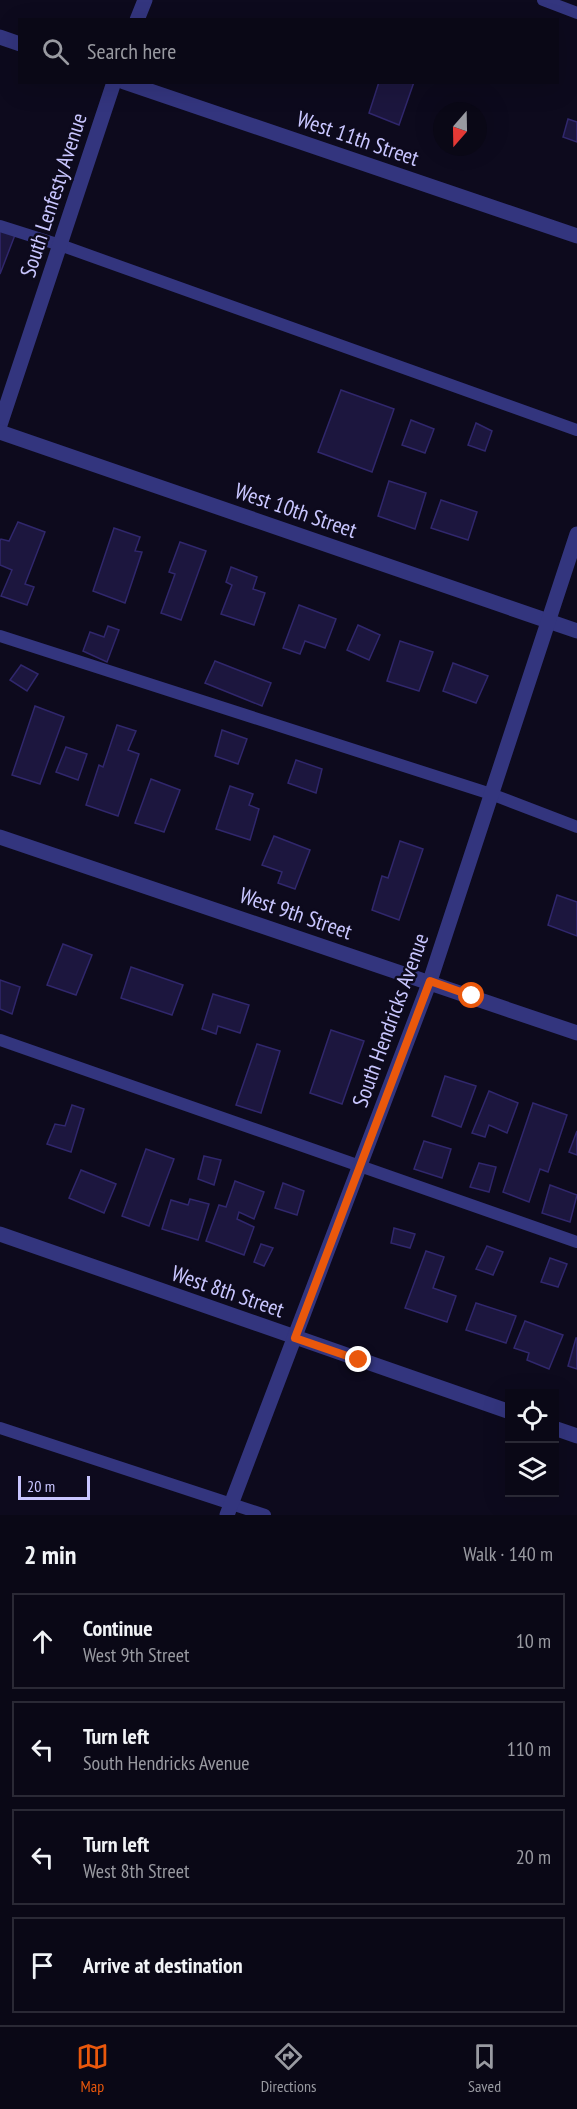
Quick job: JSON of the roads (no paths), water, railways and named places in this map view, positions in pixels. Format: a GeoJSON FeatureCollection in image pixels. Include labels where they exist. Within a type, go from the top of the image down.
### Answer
{"type":"FeatureCollection","features":[{"type":"Feature","properties":{"kind":"street"},"geometry":{"type":"LineString","coordinates":[[138,18],[144,0]]}},
{"type":"Feature","properties":{"kind":"street"},"geometry":{"type":"LineString","coordinates":[[0,36],[18,43]]}},
{"type":"Feature","properties":{"kind":"street","name":"South Lenfesty Avenue"},"geometry":{"type":"LineString","coordinates":[[0,425],[113,84]]}},
{"type":"Feature","properties":{"kind":"street","name":"West 11th Street"},"geometry":{"type":"LineString","coordinates":[[130,84],[577,236]]}},
{"type":"Feature","properties":{"kind":"street","name":"West 10th Street"},"geometry":{"type":"LineString","coordinates":[[0,432],[577,631]]}},
{"type":"Feature","properties":{"kind":"street","name":"South Hendricks Avenue"},"geometry":{"type":"LineString","coordinates":[[230,1509],[430,981],[577,534]]}},
{"type":"Feature","properties":{"kind":"street","name":"West 9th Street"},"geometry":{"type":"LineString","coordinates":[[0,837],[430,981],[577,1033]]}},
{"type":"Feature","properties":{"kind":"street","name":"West 8th Street"},"geometry":{"type":"LineString","coordinates":[[0,1234],[505,1410]]}},
{"type":"Feature","properties":{"kind":"street"},"geometry":{"type":"LineString","coordinates":[[559,1429],[577,1436]]}},
{"type":"Feature","properties":{"kind":"lane"},"geometry":{"type":"LineString","coordinates":[[543,0],[577,13]]}},
{"type":"Feature","properties":{"kind":"lane"},"geometry":{"type":"LineString","coordinates":[[0,226],[60,245],[577,430]]}},
{"type":"Feature","properties":{"kind":"lane"},"geometry":{"type":"LineString","coordinates":[[0,636],[491,794],[577,827]]}},
{"type":"Feature","properties":{"kind":"lane"},"geometry":{"type":"LineString","coordinates":[[0,1040],[577,1242]]}},
{"type":"Feature","properties":{"kind":"lane"},"geometry":{"type":"LineString","coordinates":[[0,1428],[230,1509],[265,1515]]}}]}
